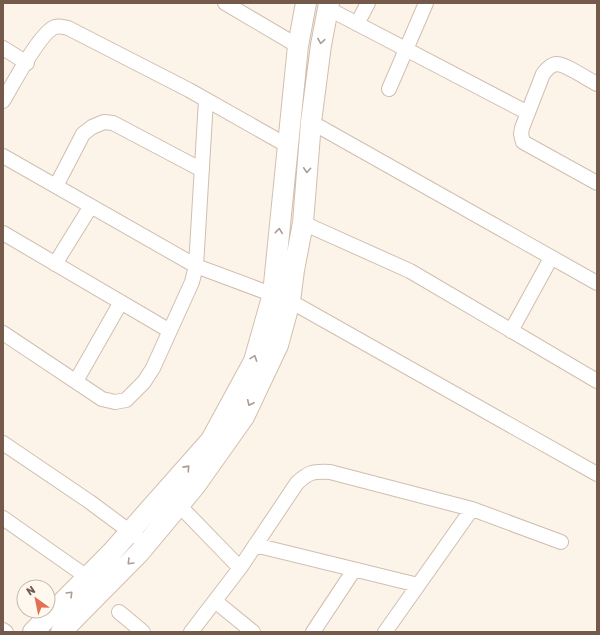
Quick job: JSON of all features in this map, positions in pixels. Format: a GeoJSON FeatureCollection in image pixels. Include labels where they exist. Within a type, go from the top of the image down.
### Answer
{"type":"FeatureCollection","features":[{"type":"Feature","properties":{"kind":"street"},"geometry":{"type":"LineString","coordinates":[[225,3],[298,46]]}},
{"type":"Feature","properties":{"kind":"street"},"geometry":{"type":"LineString","coordinates":[[282,297],[288,146],[298,46],[306,3]]}},
{"type":"Feature","properties":{"kind":"street"},"geometry":{"type":"LineString","coordinates":[[357,24],[368,3]]}},
{"type":"Feature","properties":{"kind":"street"},"geometry":{"type":"LineString","coordinates":[[389,89],[426,3]]}},
{"type":"Feature","properties":{"kind":"street"},"geometry":{"type":"LineString","coordinates":[[61,632],[147,544],[172,499],[212,440],[254,360],[294,270],[303,223],[311,122],[321,45],[328,6],[357,24],[528,113]]}},
{"type":"Feature","properties":{"kind":"street"},"geometry":{"type":"LineString","coordinates":[[3,101],[39,42],[47,32],[56,26],[68,28],[206,100],[288,146]]}},
{"type":"Feature","properties":{"kind":"street"},"geometry":{"type":"LineString","coordinates":[[3,48],[26,63]]}},
{"type":"Feature","properties":{"kind":"street"},"geometry":{"type":"LineString","coordinates":[[597,84],[563,65],[554,64],[543,74],[520,134],[523,142],[597,182]]}},
{"type":"Feature","properties":{"kind":"street"},"geometry":{"type":"LineString","coordinates":[[3,333],[102,399],[115,402],[126,400],[144,382],[153,368],[192,282],[196,266],[206,100]]}},
{"type":"Feature","properties":{"kind":"street"},"geometry":{"type":"LineString","coordinates":[[56,186],[83,134],[92,127],[104,122],[113,123],[202,170]]}},
{"type":"Feature","properties":{"kind":"street"},"geometry":{"type":"LineString","coordinates":[[311,122],[597,283]]}},
{"type":"Feature","properties":{"kind":"street"},"geometry":{"type":"LineString","coordinates":[[3,156],[196,266],[282,297],[597,474]]}},
{"type":"Feature","properties":{"kind":"street"},"geometry":{"type":"LineString","coordinates":[[55,264],[91,206]]}},
{"type":"Feature","properties":{"kind":"street"},"geometry":{"type":"LineString","coordinates":[[303,223],[410,271],[597,381]]}},
{"type":"Feature","properties":{"kind":"street"},"geometry":{"type":"LineString","coordinates":[[3,233],[170,331]]}},
{"type":"Feature","properties":{"kind":"street"},"geometry":{"type":"LineString","coordinates":[[511,331],[551,258]]}},
{"type":"Feature","properties":{"kind":"street"},"geometry":{"type":"LineString","coordinates":[[76,381],[121,302]]}},
{"type":"Feature","properties":{"kind":"street"},"geometry":{"type":"LineString","coordinates":[[3,443],[90,502],[147,544]]}},
{"type":"Feature","properties":{"kind":"street"},"geometry":{"type":"LineString","coordinates":[[191,632],[240,568],[297,483],[305,476],[315,471],[330,472],[472,508],[561,542]]}},
{"type":"Feature","properties":{"kind":"street"},"geometry":{"type":"LineString","coordinates":[[33,632],[129,532],[172,499]]}},
{"type":"Feature","properties":{"kind":"street"},"geometry":{"type":"LineString","coordinates":[[172,499],[240,568]]}},
{"type":"Feature","properties":{"kind":"street"},"geometry":{"type":"LineString","coordinates":[[385,632],[472,508]]}},
{"type":"Feature","properties":{"kind":"street"},"geometry":{"type":"LineString","coordinates":[[3,518],[87,577]]}},
{"type":"Feature","properties":{"kind":"street"},"geometry":{"type":"LineString","coordinates":[[255,545],[418,585]]}},
{"type":"Feature","properties":{"kind":"street"},"geometry":{"type":"LineString","coordinates":[[313,632],[354,570]]}},
{"type":"Feature","properties":{"kind":"street"},"geometry":{"type":"LineString","coordinates":[[215,601],[253,632]]}},
{"type":"Feature","properties":{"kind":"street"},"geometry":{"type":"LineString","coordinates":[[119,612],[143,632]]}}]}
